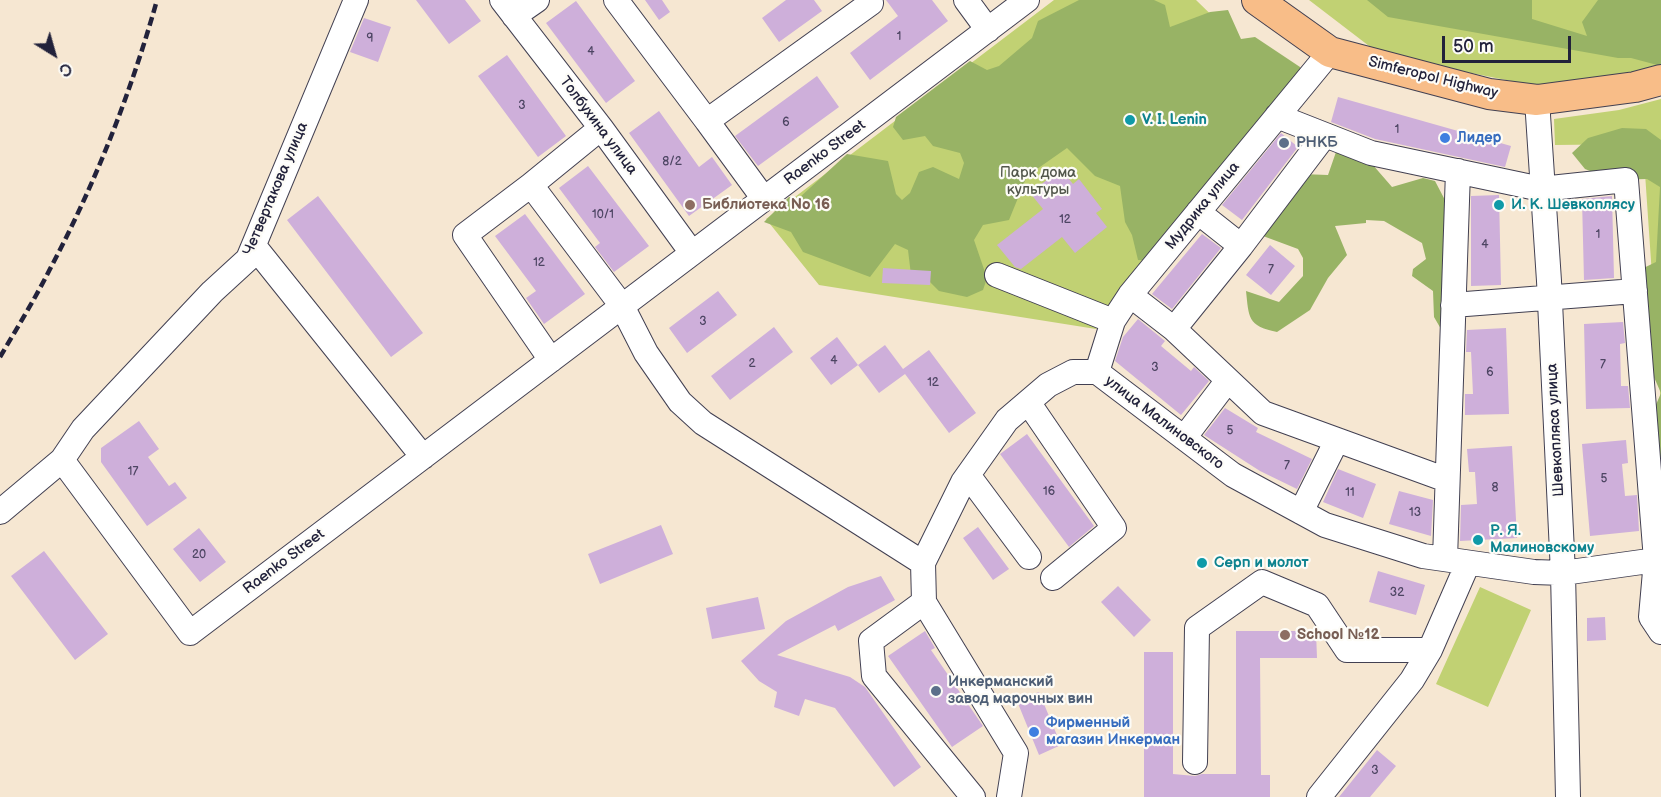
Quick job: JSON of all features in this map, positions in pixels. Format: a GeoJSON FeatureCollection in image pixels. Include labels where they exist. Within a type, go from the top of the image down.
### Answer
{"type":"FeatureCollection","features":[{"type":"Feature","properties":{"kind":"main road","name":"Simferopol Highway"},"geometry":{"type":"LineString","coordinates":[[1257,0],[1330,52],[1489,94],[1537,100],[1635,87],[1661,81]]}},
{"type":"Feature","properties":{"kind":"street","name":"Четвертакова улица"},"geometry":{"type":"LineString","coordinates":[[0,512],[62,460],[83,429],[212,292],[248,259],[356,0]]}},
{"type":"Feature","properties":{"kind":"street"},"geometry":{"type":"LineString","coordinates":[[508,8],[537,0]]}},
{"type":"Feature","properties":{"kind":"street"},"geometry":{"type":"LineString","coordinates":[[616,0],[764,199]]}},
{"type":"Feature","properties":{"kind":"street"},"geometry":{"type":"LineString","coordinates":[[707,122],[871,3],[869,0]]}},
{"type":"Feature","properties":{"kind":"street"},"geometry":{"type":"LineString","coordinates":[[966,0],[988,30]]}},
{"type":"Feature","properties":{"kind":"street","name":"Raenko Street"},"geometry":{"type":"LineString","coordinates":[[62,460],[190,633],[1028,0]]}},
{"type":"Feature","properties":{"kind":"street","name":"Толбухина улица"},"geometry":{"type":"LineString","coordinates":[[508,8],[601,128],[692,253]]}},
{"type":"Feature","properties":{"kind":"street","name":"Мудрика улица"},"geometry":{"type":"LineString","coordinates":[[1097,372],[1113,321],[1130,295],[1330,52]]}},
{"type":"Feature","properties":{"kind":"street","name":"Шевкопляса улица"},"geometry":{"type":"LineString","coordinates":[[1537,100],[1541,189],[1550,299],[1563,573],[1568,797]]}},
{"type":"Feature","properties":{"kind":"street"},"geometry":{"type":"LineString","coordinates":[[1277,116],[1371,153],[1541,189],[1626,180],[1656,560],[1651,617],[1661,632]]}},
{"type":"Feature","properties":{"kind":"street"},"geometry":{"type":"LineString","coordinates":[[551,360],[465,235],[601,128]]}},
{"type":"Feature","properties":{"kind":"street"},"geometry":{"type":"LineString","coordinates":[[1174,329],[1241,246],[1325,135]]}},
{"type":"Feature","properties":{"kind":"street"},"geometry":{"type":"LineString","coordinates":[[1319,797],[1412,680],[1430,650],[1456,561],[1448,480],[1458,171]]}},
{"type":"Feature","properties":{"kind":"street"},"geometry":{"type":"LineString","coordinates":[[531,185],[622,306],[653,363],[680,402],[703,423],[923,563],[924,602],[1017,753],[1009,797]]}},
{"type":"Feature","properties":{"kind":"street"},"geometry":{"type":"LineString","coordinates":[[1198,212],[1241,246]]}},
{"type":"Feature","properties":{"kind":"street"},"geometry":{"type":"LineString","coordinates":[[254,246],[423,457]]}},
{"type":"Feature","properties":{"kind":"street"},"geometry":{"type":"LineString","coordinates":[[997,275],[1113,321]]}},
{"type":"Feature","properties":{"kind":"street"},"geometry":{"type":"LineString","coordinates":[[1453,305],[1635,291]]}},
{"type":"Feature","properties":{"kind":"street"},"geometry":{"type":"LineString","coordinates":[[1130,295],[1174,329],[1263,413],[1448,480]]}},
{"type":"Feature","properties":{"kind":"street","name":"улица Малиновского"},"geometry":{"type":"LineString","coordinates":[[923,563],[968,475],[1007,420],[1048,385],[1073,372],[1097,372],[1233,474],[1325,525],[1424,556],[1534,572],[1563,573],[1656,560]]}},
{"type":"Feature","properties":{"kind":"street"},"geometry":{"type":"LineString","coordinates":[[1184,438],[1228,380]]}},
{"type":"Feature","properties":{"kind":"street"},"geometry":{"type":"LineString","coordinates":[[1028,402],[1114,528],[1053,578]]}},
{"type":"Feature","properties":{"kind":"street"},"geometry":{"type":"LineString","coordinates":[[1301,512],[1337,440]]}},
{"type":"Feature","properties":{"kind":"street"},"geometry":{"type":"LineString","coordinates":[[968,475],[1029,557]]}},
{"type":"Feature","properties":{"kind":"street"},"geometry":{"type":"LineString","coordinates":[[1196,762],[1197,628],[1262,582],[1317,605],[1347,650],[1430,650]]}},
{"type":"Feature","properties":{"kind":"street"},"geometry":{"type":"LineString","coordinates":[[924,602],[871,641],[874,676],[974,797]]}},
{"type":"Feature","properties":{"kind":"green space","name":"Парк дома культуры"},"geometry":{"type":"Polygon","coordinates":[[[1054,0],[1196,0],[1233,36],[1296,75],[1096,329],[819,285],[766,219],[1054,0]]]}},
{"type":"Feature","properties":{"kind":"green space","name":"Парк дома культуры"},"geometry":{"type":"Polygon","coordinates":[[[1079,0],[1154,0],[1165,5],[1170,27],[1210,12],[1228,10],[1241,39],[1255,37],[1300,67],[1306,75],[1166,261],[1138,260],[1132,235],[1125,222],[1120,186],[1095,176],[1067,148],[1027,176],[1009,220],[983,225],[974,240],[987,278],[983,290],[967,297],[939,291],[929,281],[911,275],[908,250],[895,244],[870,277],[803,252],[791,232],[764,222],[789,197],[799,198],[847,154],[888,161],[896,194],[902,200],[910,193],[919,172],[933,167],[959,179],[964,163],[960,153],[933,146],[925,136],[903,140],[893,127],[896,117],[970,61],[987,70],[999,66],[1032,38],[1038,21],[1079,0]]]}},
{"type":"Feature","properties":{"kind":"green space"},"geometry":{"type":"Polygon","coordinates":[[[1309,0],[1661,0],[1661,69],[1546,88],[1441,67],[1373,49],[1309,0]]]}},
{"type":"Feature","properties":{"kind":"green space"},"geometry":{"type":"Polygon","coordinates":[[[1367,0],[1532,0],[1532,19],[1587,36],[1582,22],[1598,0],[1661,0],[1661,66],[1631,58],[1618,58],[1388,17],[1367,0]]]}},
{"type":"Feature","properties":{"kind":"green space"},"geometry":{"type":"Polygon","coordinates":[[[1661,99],[1661,407],[1643,144],[1555,145],[1554,119],[1619,110],[1661,99]]]}},
{"type":"Feature","properties":{"kind":"green space"},"geometry":{"type":"Polygon","coordinates":[[[1622,128],[1646,129],[1661,140],[1661,393],[1637,339],[1625,277],[1656,262],[1660,187],[1647,179],[1613,180],[1585,169],[1572,153],[1588,138],[1622,128]]]}},
{"type":"Feature","properties":{"kind":"green space"},"geometry":{"type":"Polygon","coordinates":[[[1336,152],[1366,157],[1392,187],[1423,178],[1435,181],[1446,202],[1441,329],[1434,317],[1433,291],[1412,276],[1413,269],[1426,259],[1422,243],[1384,221],[1366,220],[1366,223],[1335,226],[1347,255],[1328,278],[1310,310],[1277,332],[1260,327],[1251,319],[1246,291],[1279,302],[1303,276],[1303,258],[1298,249],[1263,236],[1301,174],[1328,175],[1336,152]]]}},
{"type":"Feature","properties":{"kind":"green space"},"geometry":{"type":"Polygon","coordinates":[[[1661,393],[1661,472],[1649,421],[1661,393]]]}},
{"type":"Feature","properties":{"kind":"green space"},"geometry":{"type":"Polygon","coordinates":[[[1480,587],[1531,610],[1488,707],[1436,684],[1480,587]]]}},
{"type":"Feature","properties":{"kind":"building"},"geometry":{"type":"Polygon","coordinates":[[[416,0],[465,0],[481,21],[449,44],[416,0]]]}},
{"type":"Feature","properties":{"kind":"building"},"geometry":{"type":"Polygon","coordinates":[[[645,0],[662,0],[670,12],[659,20],[645,0]]]}},
{"type":"Feature","properties":{"kind":"building"},"geometry":{"type":"Polygon","coordinates":[[[786,0],[814,0],[822,11],[779,42],[762,18],[786,0]]]}},
{"type":"Feature","properties":{"kind":"building"},"geometry":{"type":"Polygon","coordinates":[[[886,0],[932,0],[948,21],[870,80],[850,53],[898,16],[886,0]]]}},
{"type":"Feature","properties":{"kind":"building"},"geometry":{"type":"Polygon","coordinates":[[[576,1],[635,81],[606,103],[546,23],[576,1]]]}},
{"type":"Feature","properties":{"kind":"building"},"geometry":{"type":"Polygon","coordinates":[[[364,18],[391,27],[378,62],[350,52],[364,18]]]}},
{"type":"Feature","properties":{"kind":"building"},"geometry":{"type":"Polygon","coordinates":[[[507,55],[566,136],[538,157],[478,76],[507,55]]]}},
{"type":"Feature","properties":{"kind":"building"},"geometry":{"type":"Polygon","coordinates":[[[817,76],[839,107],[758,166],[735,136],[817,76]]]}},
{"type":"Feature","properties":{"kind":"building"},"geometry":{"type":"Polygon","coordinates":[[[1338,97],[1511,146],[1505,167],[1375,139],[1331,122],[1338,97]]]}},
{"type":"Feature","properties":{"kind":"building"},"geometry":{"type":"Polygon","coordinates":[[[659,111],[699,167],[712,157],[732,185],[689,216],[629,133],[659,111]]]}},
{"type":"Feature","properties":{"kind":"building"},"geometry":{"type":"Polygon","coordinates":[[[1281,133],[1298,147],[1242,220],[1222,205],[1281,133]]]}},
{"type":"Feature","properties":{"kind":"building"},"geometry":{"type":"Polygon","coordinates":[[[588,166],[649,246],[614,272],[595,247],[600,243],[559,188],[588,166]]]}},
{"type":"Feature","properties":{"kind":"building"},"geometry":{"type":"Polygon","coordinates":[[[1061,169],[1073,184],[1079,179],[1102,209],[1096,213],[1107,227],[1075,253],[1062,237],[1021,269],[1015,267],[997,245],[1043,209],[1030,193],[1061,169]]]}},
{"type":"Feature","properties":{"kind":"building"},"geometry":{"type":"Polygon","coordinates":[[[1499,195],[1501,285],[1471,286],[1471,196],[1499,195]]]}},
{"type":"Feature","properties":{"kind":"building"},"geometry":{"type":"Polygon","coordinates":[[[318,196],[423,333],[391,357],[287,220],[318,196]]]}},
{"type":"Feature","properties":{"kind":"building"},"geometry":{"type":"Polygon","coordinates":[[[1612,196],[1614,278],[1584,280],[1582,199],[1612,196]]]}},
{"type":"Feature","properties":{"kind":"building"},"geometry":{"type":"Polygon","coordinates":[[[525,214],[585,294],[544,324],[526,298],[536,291],[495,236],[525,214]]]}},
{"type":"Feature","properties":{"kind":"building"},"geometry":{"type":"Polygon","coordinates":[[[1202,234],[1221,248],[1172,309],[1152,294],[1202,234]]]}},
{"type":"Feature","properties":{"kind":"building"},"geometry":{"type":"Polygon","coordinates":[[[1270,245],[1295,266],[1271,295],[1246,275],[1270,245]]]}},
{"type":"Feature","properties":{"kind":"building"},"geometry":{"type":"Polygon","coordinates":[[[883,268],[931,271],[930,285],[882,283],[883,268]]]}},
{"type":"Feature","properties":{"kind":"building"},"geometry":{"type":"Polygon","coordinates":[[[718,291],[737,315],[687,353],[669,328],[718,291]]]}},
{"type":"Feature","properties":{"kind":"building"},"geometry":{"type":"Polygon","coordinates":[[[1138,319],[1165,341],[1161,346],[1191,371],[1194,367],[1209,381],[1181,415],[1115,361],[1123,337],[1138,319]]]}},
{"type":"Feature","properties":{"kind":"building"},"geometry":{"type":"Polygon","coordinates":[[[1623,322],[1625,343],[1620,344],[1621,386],[1628,386],[1630,408],[1586,409],[1584,324],[1623,322]]]}},
{"type":"Feature","properties":{"kind":"building"},"geometry":{"type":"Polygon","coordinates":[[[774,327],[793,352],[730,400],[711,376],[774,327]]]}},
{"type":"Feature","properties":{"kind":"building"},"geometry":{"type":"Polygon","coordinates":[[[1506,328],[1509,414],[1465,415],[1465,394],[1473,394],[1471,352],[1466,352],[1467,330],[1506,328]]]}},
{"type":"Feature","properties":{"kind":"building"},"geometry":{"type":"Polygon","coordinates":[[[837,337],[858,365],[831,385],[810,358],[837,337]]]}},
{"type":"Feature","properties":{"kind":"building"},"geometry":{"type":"Polygon","coordinates":[[[885,345],[903,369],[929,350],[976,413],[949,433],[905,374],[879,393],[858,365],[885,345]]]}},
{"type":"Feature","properties":{"kind":"building"},"geometry":{"type":"Polygon","coordinates":[[[1225,408],[1258,428],[1256,432],[1312,459],[1297,489],[1260,471],[1204,435],[1225,408]]]}},
{"type":"Feature","properties":{"kind":"building"},"geometry":{"type":"Polygon","coordinates":[[[139,421],[159,449],[148,457],[169,486],[175,482],[187,498],[147,526],[101,462],[101,448],[139,421]]]}},
{"type":"Feature","properties":{"kind":"building"},"geometry":{"type":"Polygon","coordinates":[[[1027,434],[1094,526],[1069,547],[1000,454],[1027,434]]]}},
{"type":"Feature","properties":{"kind":"building"},"geometry":{"type":"Polygon","coordinates":[[[1626,440],[1628,463],[1622,464],[1625,496],[1637,495],[1639,531],[1590,536],[1582,444],[1626,440]]]}},
{"type":"Feature","properties":{"kind":"building"},"geometry":{"type":"Polygon","coordinates":[[[1512,446],[1517,538],[1460,541],[1461,505],[1477,504],[1475,472],[1469,472],[1467,449],[1512,446]]]}},
{"type":"Feature","properties":{"kind":"building"},"geometry":{"type":"Polygon","coordinates":[[[1338,469],[1376,484],[1363,518],[1323,502],[1338,469]]]}},
{"type":"Feature","properties":{"kind":"building"},"geometry":{"type":"Polygon","coordinates":[[[1399,491],[1433,500],[1431,536],[1389,524],[1399,491]]]}},
{"type":"Feature","properties":{"kind":"building"},"geometry":{"type":"Polygon","coordinates":[[[661,525],[673,554],[600,584],[588,554],[661,525]]]}},
{"type":"Feature","properties":{"kind":"building"},"geometry":{"type":"Polygon","coordinates":[[[978,527],[1009,569],[993,580],[963,538],[978,527]]]}},
{"type":"Feature","properties":{"kind":"building"},"geometry":{"type":"Polygon","coordinates":[[[199,528],[226,562],[200,582],[173,549],[199,528]]]}},
{"type":"Feature","properties":{"kind":"building"},"geometry":{"type":"Polygon","coordinates":[[[44,551],[108,634],[75,660],[11,576],[44,551]]]}},
{"type":"Feature","properties":{"kind":"building"},"geometry":{"type":"Polygon","coordinates":[[[1378,571],[1425,585],[1416,615],[1369,602],[1378,571]]]}},
{"type":"Feature","properties":{"kind":"building"},"geometry":{"type":"Polygon","coordinates":[[[881,576],[895,600],[838,631],[835,625],[777,655],[850,677],[865,687],[921,767],[894,787],[835,708],[805,699],[799,716],[774,707],[777,692],[759,681],[741,661],[786,621],[848,587],[881,576]]]}},
{"type":"Feature","properties":{"kind":"building"},"geometry":{"type":"Polygon","coordinates":[[[1118,586],[1151,620],[1134,637],[1101,602],[1118,586]]]}},
{"type":"Feature","properties":{"kind":"building"},"geometry":{"type":"Polygon","coordinates":[[[758,597],[765,629],[712,639],[706,608],[758,597]]]}},
{"type":"Feature","properties":{"kind":"building"},"geometry":{"type":"Polygon","coordinates":[[[1605,617],[1606,640],[1587,641],[1587,618],[1605,617]]]}},
{"type":"Feature","properties":{"kind":"building","name":"Инкерманский завод марочных вин"},"geometry":{"type":"Polygon","coordinates":[[[925,631],[935,648],[931,650],[983,726],[952,747],[888,656],[925,631]]]}},
{"type":"Feature","properties":{"kind":"building"},"geometry":{"type":"Polygon","coordinates":[[[1236,631],[1316,631],[1317,658],[1260,658],[1261,775],[1270,775],[1270,797],[1144,797],[1144,652],[1173,652],[1173,774],[1195,776],[1236,774],[1236,631]]]}},
{"type":"Feature","properties":{"kind":"building"},"geometry":{"type":"Polygon","coordinates":[[[1039,692],[1061,745],[1039,755],[1017,701],[1039,692]]]}},
{"type":"Feature","properties":{"kind":"building"},"geometry":{"type":"Polygon","coordinates":[[[1377,750],[1396,766],[1370,797],[1339,797],[1377,750]]]}},
{"type":"Feature","properties":{"kind":"railway"},"geometry":{"type":"LineString","coordinates":[[0,357],[44,280],[97,171],[124,104],[157,0]]}},
{"type":"Feature","properties":{"kind":"place","name":"V. I. Lenin"},"geometry":{"type":"Point","coordinates":[1130,120]}},
{"type":"Feature","properties":{"kind":"place","name":"Лидер"},"geometry":{"type":"Point","coordinates":[1445,138]}},
{"type":"Feature","properties":{"kind":"place","name":"РНКБ"},"geometry":{"type":"Point","coordinates":[1284,143]}},
{"type":"Feature","properties":{"kind":"place","name":"Библиотека No 16"},"geometry":{"type":"Point","coordinates":[690,205]}},
{"type":"Feature","properties":{"kind":"place","name":"И. К. Шевкоплясу"},"geometry":{"type":"Point","coordinates":[1499,205]}},
{"type":"Feature","properties":{"kind":"place","name":"Р. Я. Малиновскому"},"geometry":{"type":"Point","coordinates":[1478,540]}},
{"type":"Feature","properties":{"kind":"place","name":"Серп и молот"},"geometry":{"type":"Point","coordinates":[1202,563]}},
{"type":"Feature","properties":{"kind":"place","name":"School №12"},"geometry":{"type":"Point","coordinates":[1285,635]}},
{"type":"Feature","properties":{"kind":"place","name":"Инкерманский завод марочных вин"},"geometry":{"type":"Point","coordinates":[936,691]}},
{"type":"Feature","properties":{"kind":"place","name":"Фирменный магазин Инкерман"},"geometry":{"type":"Point","coordinates":[1034,732]}}]}
